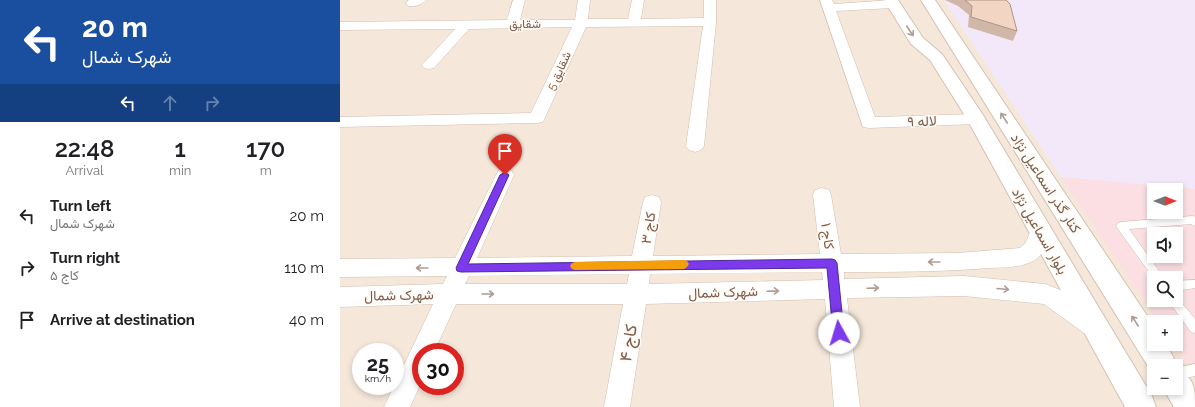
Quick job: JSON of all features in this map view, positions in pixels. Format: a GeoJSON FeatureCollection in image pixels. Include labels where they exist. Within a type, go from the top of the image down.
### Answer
{"type":"FeatureCollection","features":[{"type":"Feature","properties":{"kind":"main road","name":"بلوار اسماعیل نژاد"},"geometry":{"type":"LineString","coordinates":[[914,0],[936,40],[936,57]]}},
{"type":"Feature","properties":{"kind":"main road","name":"کنار گذر اسماعیل نژاد"},"geometry":{"type":"LineString","coordinates":[[928,0],[1159,359]]}},
{"type":"Feature","properties":{"kind":"main road","name":"بلوار اسماعیل نژاد"},"geometry":{"type":"LineString","coordinates":[[892,2],[917,41],[936,57],[976,119],[1141,407]]}},
{"type":"Feature","properties":{"kind":"main road"},"geometry":{"type":"LineString","coordinates":[[1183,395],[1191,407]]}},
{"type":"Feature","properties":{"kind":"street"},"geometry":{"type":"LineString","coordinates":[[512,24],[519,0]]}},
{"type":"Feature","properties":{"kind":"street","name":"شقايق 5"},"geometry":{"type":"LineString","coordinates":[[340,122],[537,118],[581,23],[584,0]]}},
{"type":"Feature","properties":{"kind":"street"},"geometry":{"type":"LineString","coordinates":[[634,23],[638,0]]}},
{"type":"Feature","properties":{"kind":"street"},"geometry":{"type":"LineString","coordinates":[[695,146],[710,22],[710,0]]}},
{"type":"Feature","properties":{"kind":"street"},"geometry":{"type":"LineString","coordinates":[[828,4],[892,2]]}},
{"type":"Feature","properties":{"kind":"street","name":"لاله ۹"},"geometry":{"type":"LineString","coordinates":[[828,4],[869,123],[976,119]]}},
{"type":"Feature","properties":{"kind":"street","name":"شقايق"},"geometry":{"type":"LineString","coordinates":[[340,26],[710,22]]}},
{"type":"Feature","properties":{"kind":"street"},"geometry":{"type":"LineString","coordinates":[[429,65],[465,25]]}},
{"type":"Feature","properties":{"kind":"street"},"geometry":{"type":"LineString","coordinates":[[427,343],[505,175]]}},
{"type":"Feature","properties":{"kind":"street","name":"کاج ۱"},"geometry":{"type":"LineString","coordinates":[[822,195],[833,277],[847,407]]}},
{"type":"Feature","properties":{"kind":"street","name":"کاج ۳"},"geometry":{"type":"LineString","coordinates":[[639,279],[652,202]]}},
{"type":"Feature","properties":{"kind":"street","name":"شهرک شمال"},"geometry":{"type":"LineString","coordinates":[[340,297],[455,281],[833,277],[957,262],[1021,258],[1029,255],[1035,249],[1040,231]]}},
{"type":"Feature","properties":{"kind":"street"},"geometry":{"type":"LineString","coordinates":[[957,262],[964,286]]}},
{"type":"Feature","properties":{"kind":"street","name":"شهرک شمال"},"geometry":{"type":"LineString","coordinates":[[340,268],[455,281],[833,277],[964,286],[1045,294],[1066,305],[1095,327]]}},
{"type":"Feature","properties":{"kind":"street","name":"کاج ۴"},"geometry":{"type":"LineString","coordinates":[[617,407],[639,279]]}},
{"type":"Feature","properties":{"kind":"street"},"geometry":{"type":"LineString","coordinates":[[397,407],[412,375]]}},
{"type":"Feature","properties":{"kind":"lane"},"geometry":{"type":"LineString","coordinates":[[1154,271],[1121,226],[1193,220],[1195,222]]}},
{"type":"Feature","properties":{"kind":"lane"},"geometry":{"type":"LineString","coordinates":[[1183,285],[1195,284]]}},
{"type":"Feature","properties":{"kind":"lane"},"geometry":{"type":"LineString","coordinates":[[1179,307],[1195,328]]}},
{"type":"Feature","properties":{"kind":"lane"},"geometry":{"type":"LineString","coordinates":[[1183,373],[1195,370]]}},
{"type":"Feature","properties":{"kind":"shaded area"},"geometry":{"type":"Polygon","coordinates":[[[340,0],[1195,0],[1195,407],[340,407],[340,0]]]}},
{"type":"Feature","properties":{"kind":"shaded area"},"geometry":{"type":"Polygon","coordinates":[[[944,0],[1195,0],[1195,189],[1183,188],[1183,183],[1147,183],[1147,185],[1061,177],[944,0]]]}},
{"type":"Feature","properties":{"kind":"shaded area"},"geometry":{"type":"Polygon","coordinates":[[[1061,177],[1147,185],[1147,219],[1183,219],[1183,188],[1195,189],[1195,375],[1179,351],[1183,351],[1183,315],[1154,315],[1149,307],[1183,307],[1183,271],[1147,271],[1147,304],[1061,177]]]}},
{"type":"Feature","properties":{"kind":"building"},"geometry":{"type":"Polygon","coordinates":[[[965,0],[1006,0],[1010,4],[1017,31],[971,17],[972,6],[965,0]]]}},
{"type":"Feature","properties":{"kind":"slow traffic"},"geometry":{"type":"LineString","coordinates":[[575,266],[684,264]]}},
{"type":"Feature","properties":{"kind":"route"},"geometry":{"type":"LineString","coordinates":[[505,175],[461,268],[832,263],[839,333]]}}]}
